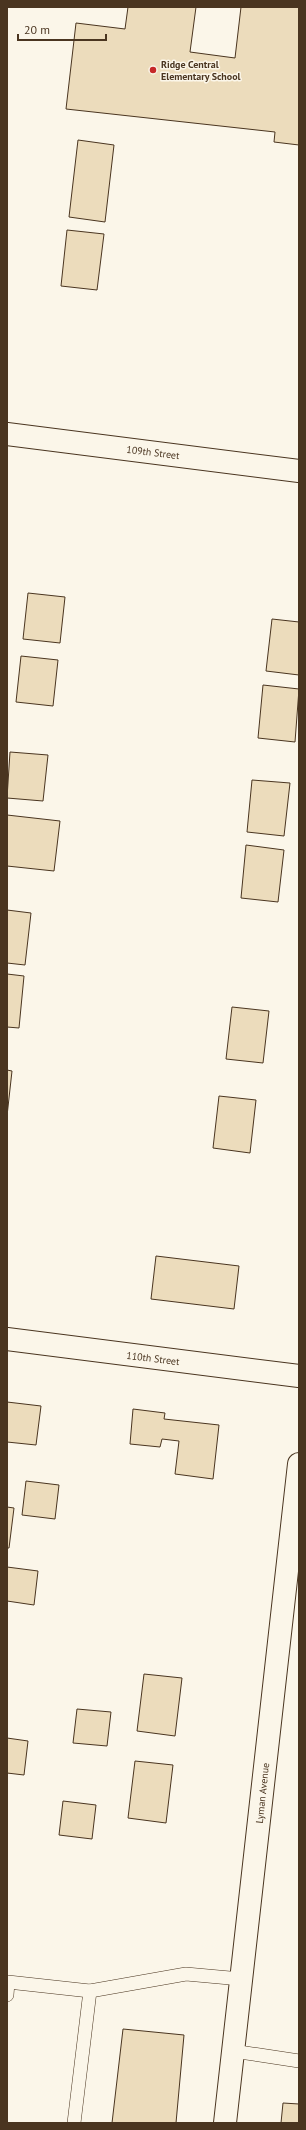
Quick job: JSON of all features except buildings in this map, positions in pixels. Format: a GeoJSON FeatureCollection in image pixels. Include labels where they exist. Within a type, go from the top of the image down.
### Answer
{"type":"FeatureCollection","features":[{"type":"Feature","properties":{"kind":"street","name":"109th Street"},"geometry":{"type":"LineString","coordinates":[[7,434],[299,471]]}},
{"type":"Feature","properties":{"kind":"street","name":"110th Street"},"geometry":{"type":"LineString","coordinates":[[7,1339],[299,1376]]}},
{"type":"Feature","properties":{"kind":"street","name":"Lyman Avenue"},"geometry":{"type":"LineString","coordinates":[[225,2123],[299,1464]]}},
{"type":"Feature","properties":{"kind":"lane"},"geometry":{"type":"LineString","coordinates":[[7,1995],[8,1982],[90,1991],[186,1974],[241,1979]]}},
{"type":"Feature","properties":{"kind":"lane"},"geometry":{"type":"LineString","coordinates":[[74,2123],[90,1991]]}},
{"type":"Feature","properties":{"kind":"lane"},"geometry":{"type":"LineString","coordinates":[[233,2051],[299,2061]]}},
{"type":"Feature","properties":{"kind":"place","name":"Ridge Central Elementary School"},"geometry":{"type":"Point","coordinates":[153,70]}}]}
